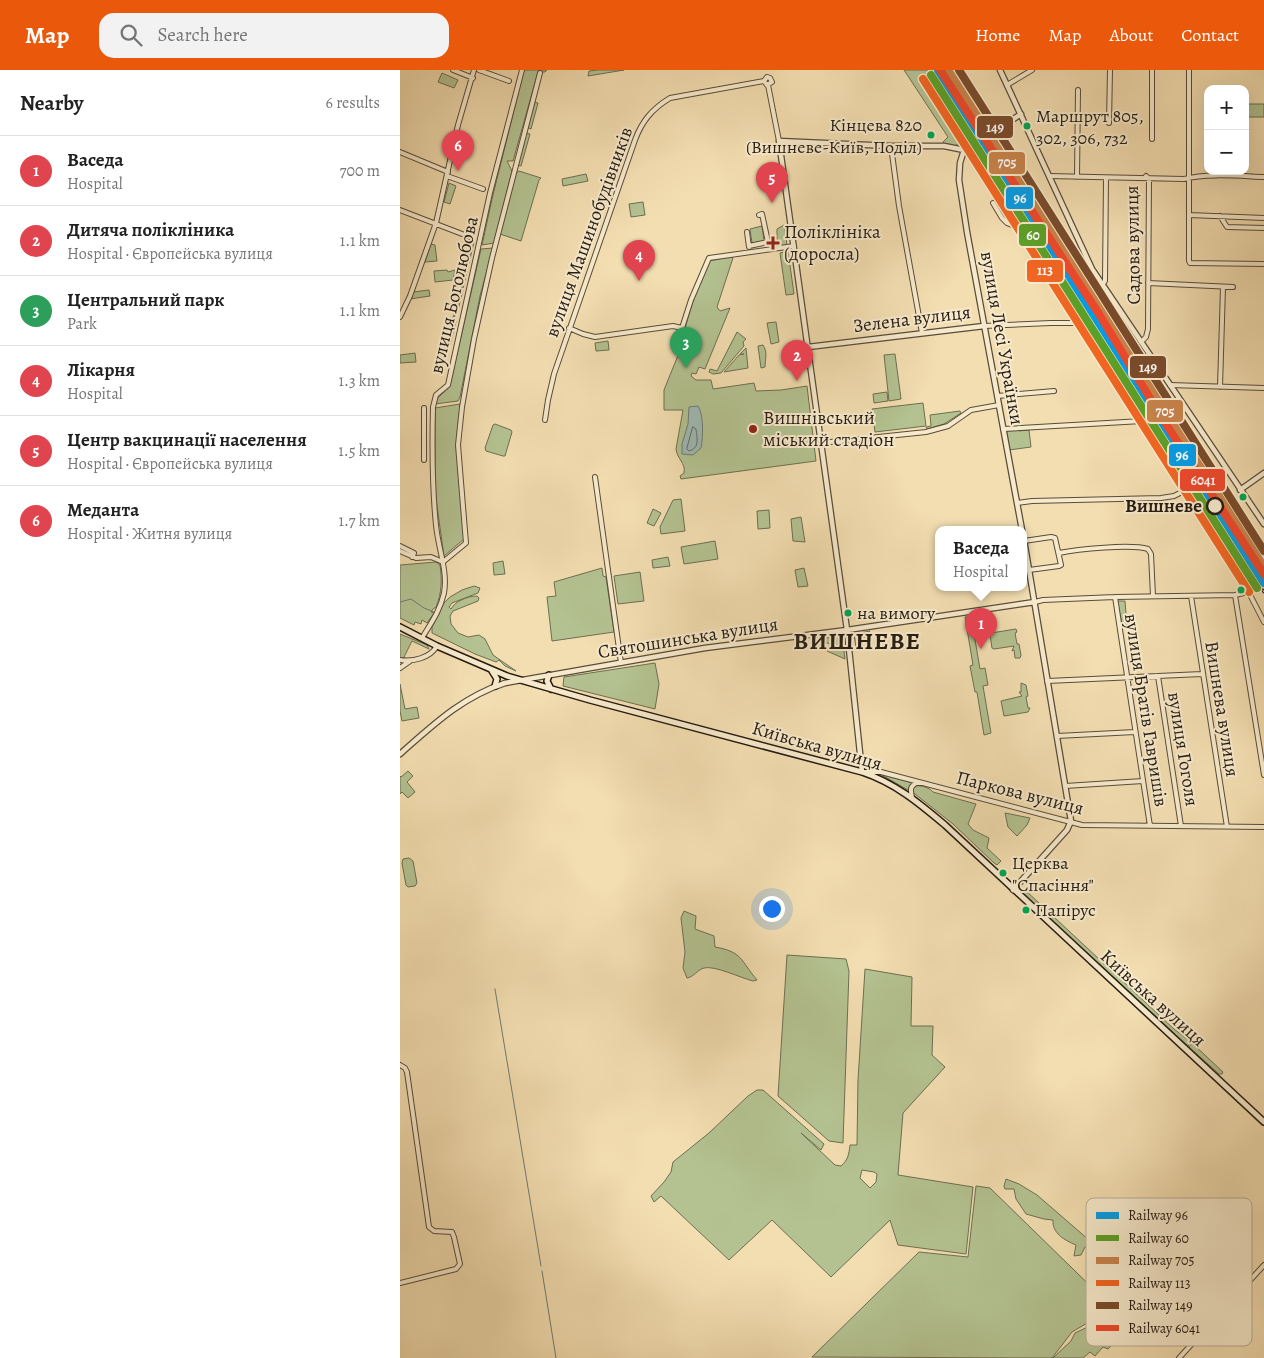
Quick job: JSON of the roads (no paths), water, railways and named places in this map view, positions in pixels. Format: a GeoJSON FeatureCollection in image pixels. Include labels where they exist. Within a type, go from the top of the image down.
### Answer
{"type":"FeatureCollection","features":[{"type":"Feature","properties":{"kind":"main road","name":"Київська вулиця"},"geometry":{"type":"LineString","coordinates":[[400,627],[492,671],[521,681],[862,772],[881,779],[912,797],[945,826],[1264,1122]]}},
{"type":"Feature","properties":{"kind":"main road"},"geometry":{"type":"LineString","coordinates":[[492,671],[497,679],[495,686]]}},
{"type":"Feature","properties":{"kind":"main road"},"geometry":{"type":"LineString","coordinates":[[549,675],[547,682],[551,690]]}},
{"type":"Feature","properties":{"kind":"street"},"geometry":{"type":"LineString","coordinates":[[453,70],[472,78]]}},
{"type":"Feature","properties":{"kind":"street"},"geometry":{"type":"LineString","coordinates":[[400,317],[410,296],[436,224],[458,125],[474,70]]}},
{"type":"Feature","properties":{"kind":"street"},"geometry":{"type":"LineString","coordinates":[[479,70],[509,81]]}},
{"type":"Feature","properties":{"kind":"street","name":"вулиця Боголюбова"},"geometry":{"type":"LineString","coordinates":[[422,638],[437,614],[444,594],[445,581],[436,529],[433,492],[433,407],[436,395],[448,385],[490,193],[522,70]]}},
{"type":"Feature","properties":{"kind":"street"},"geometry":{"type":"LineString","coordinates":[[1000,70],[1082,249],[1102,284],[1264,524]]}},
{"type":"Feature","properties":{"kind":"street"},"geometry":{"type":"LineString","coordinates":[[1007,85],[1032,70]]}},
{"type":"Feature","properties":{"kind":"street"},"geometry":{"type":"LineString","coordinates":[[1109,123],[1110,70]]}},
{"type":"Feature","properties":{"kind":"street"},"geometry":{"type":"LineString","coordinates":[[1152,70],[1152,139]]}},
{"type":"Feature","properties":{"kind":"street"},"geometry":{"type":"LineString","coordinates":[[1189,70],[1189,261],[1190,263],[1264,264]]}},
{"type":"Feature","properties":{"kind":"street","name":"вулиця Боголюбова"},"geometry":{"type":"LineString","coordinates":[[443,562],[466,543],[458,445],[462,407],[474,339],[492,258],[540,73]]}},
{"type":"Feature","properties":{"kind":"street"},"geometry":{"type":"LineString","coordinates":[[768,85],[772,82],[767,77],[764,81],[768,85],[779,141],[847,630],[862,772]]}},
{"type":"Feature","properties":{"kind":"street","name":"вулиця Машинобудівників"},"geometry":{"type":"LineString","coordinates":[[545,420],[552,380],[569,328],[634,140],[645,119],[657,105],[670,98],[764,81]]}},
{"type":"Feature","properties":{"kind":"street"},"geometry":{"type":"LineString","coordinates":[[1077,177],[1078,90]]}},
{"type":"Feature","properties":{"kind":"street"},"geometry":{"type":"LineString","coordinates":[[779,141],[891,146],[944,146],[964,150],[1021,114]]}},
{"type":"Feature","properties":{"kind":"street"},"geometry":{"type":"LineString","coordinates":[[891,146],[922,333]]}},
{"type":"Feature","properties":{"kind":"street","name":"вулиця Лесі Українки"},"geometry":{"type":"LineString","coordinates":[[964,150],[960,163],[960,180],[984,326],[1021,526]]}},
{"type":"Feature","properties":{"kind":"street"},"geometry":{"type":"LineString","coordinates":[[400,152],[482,189]]}},
{"type":"Feature","properties":{"kind":"street"},"geometry":{"type":"LineString","coordinates":[[1048,176],[1188,178],[1264,176]]}},
{"type":"Feature","properties":{"kind":"street"},"geometry":{"type":"LineString","coordinates":[[1102,284],[1105,281],[1106,178]]}},
{"type":"Feature","properties":{"kind":"street","name":"Садова вулиця"},"geometry":{"type":"LineString","coordinates":[[1141,342],[1146,337],[1148,329],[1147,178]]}},
{"type":"Feature","properties":{"kind":"street"},"geometry":{"type":"LineString","coordinates":[[993,204],[1007,223],[1030,234],[1108,369],[1186,490],[1264,622]]}},
{"type":"Feature","properties":{"kind":"street"},"geometry":{"type":"LineString","coordinates":[[400,210],[470,237]]}},
{"type":"Feature","properties":{"kind":"street"},"geometry":{"type":"LineString","coordinates":[[749,246],[768,242],[762,214],[759,215]]}},
{"type":"Feature","properties":{"kind":"street"},"geometry":{"type":"LineString","coordinates":[[1188,215],[1264,218]]}},
{"type":"Feature","properties":{"kind":"street"},"geometry":{"type":"LineString","coordinates":[[1220,216],[1227,227],[1264,228]]}},
{"type":"Feature","properties":{"kind":"street"},"geometry":{"type":"LineString","coordinates":[[747,232],[749,252]]}},
{"type":"Feature","properties":{"kind":"street"},"geometry":{"type":"LineString","coordinates":[[569,328],[595,336],[673,326],[682,328],[708,258],[794,246]]}},
{"type":"Feature","properties":{"kind":"street"},"geometry":{"type":"LineString","coordinates":[[1148,283],[1233,287]]}},
{"type":"Feature","properties":{"kind":"street"},"geometry":{"type":"LineString","coordinates":[[1220,387],[1223,287]]}},
{"type":"Feature","properties":{"kind":"street","name":"Зелена вулиця"},"geometry":{"type":"LineString","coordinates":[[808,347],[984,326],[1081,323]]}},
{"type":"Feature","properties":{"kind":"street"},"geometry":{"type":"LineString","coordinates":[[1170,385],[1264,388]]}},
{"type":"Feature","properties":{"kind":"street"},"geometry":{"type":"LineString","coordinates":[[997,396],[1054,391]]}},
{"type":"Feature","properties":{"kind":"street"},"geometry":{"type":"LineString","coordinates":[[821,443],[926,432],[948,426],[971,410],[999,405]]}},
{"type":"Feature","properties":{"kind":"street"},"geometry":{"type":"LineString","coordinates":[[424,408],[424,460]]}},
{"type":"Feature","properties":{"kind":"street"},"geometry":{"type":"LineString","coordinates":[[1003,429],[1142,421]]}},
{"type":"Feature","properties":{"kind":"street"},"geometry":{"type":"LineString","coordinates":[[1240,490],[1264,473]]}},
{"type":"Feature","properties":{"kind":"street"},"geometry":{"type":"LineString","coordinates":[[595,477],[621,663]]}},
{"type":"Feature","properties":{"kind":"street"},"geometry":{"type":"LineString","coordinates":[[1017,503],[1161,498],[1174,496],[1186,490]]}},
{"type":"Feature","properties":{"kind":"street"},"geometry":{"type":"LineString","coordinates":[[1027,541],[1055,538],[1061,565],[1029,570]]}},
{"type":"Feature","properties":{"kind":"street"},"geometry":{"type":"LineString","coordinates":[[400,546],[414,553],[412,557]]}},
{"type":"Feature","properties":{"kind":"street"},"geometry":{"type":"LineString","coordinates":[[1059,553],[1084,549],[1148,548],[1151,554],[1153,596]]}},
{"type":"Feature","properties":{"kind":"street"},"geometry":{"type":"LineString","coordinates":[[400,551],[412,557],[431,558],[443,562]]}},
{"type":"Feature","properties":{"kind":"street"},"geometry":{"type":"LineString","coordinates":[[1013,890],[1067,830],[1071,822],[1027,558]]}},
{"type":"Feature","properties":{"kind":"street","name":"Святошинська вулиця"},"geometry":{"type":"LineString","coordinates":[[400,754],[447,712],[495,686],[549,675],[705,648],[847,630],[1043,600],[1235,595],[1248,592]]}},
{"type":"Feature","properties":{"kind":"street"},"geometry":{"type":"LineString","coordinates":[[1235,595],[1262,747],[1264,775]]}},
{"type":"Feature","properties":{"kind":"street","name":"Вишнева вулиця"},"geometry":{"type":"LineString","coordinates":[[1191,596],[1227,827]]}},
{"type":"Feature","properties":{"kind":"street","name":"вулиця Братів Гавришів"},"geometry":{"type":"LineString","coordinates":[[1115,597],[1150,826]]}},
{"type":"Feature","properties":{"kind":"street"},"geometry":{"type":"LineString","coordinates":[[400,660],[412,660],[428,656],[437,646]]}},
{"type":"Feature","properties":{"kind":"street"},"geometry":{"type":"LineString","coordinates":[[400,668],[412,660]]}},
{"type":"Feature","properties":{"kind":"street"},"geometry":{"type":"LineString","coordinates":[[1048,681],[1202,674]]}},
{"type":"Feature","properties":{"kind":"street","name":"вулиця Гоголя"},"geometry":{"type":"LineString","coordinates":[[1158,676],[1181,826]]}},
{"type":"Feature","properties":{"kind":"street"},"geometry":{"type":"LineString","coordinates":[[1057,736],[1135,732]]}},
{"type":"Feature","properties":{"kind":"street","name":"Паркова вулиця"},"geometry":{"type":"LineString","coordinates":[[862,772],[881,772],[1082,824],[1264,827]]}},
{"type":"Feature","properties":{"kind":"street"},"geometry":{"type":"LineString","coordinates":[[1065,786],[1143,781]]}},
{"type":"Feature","properties":{"kind":"street"},"geometry":{"type":"LineString","coordinates":[[912,797],[910,789],[918,782]]}},
{"type":"Feature","properties":{"kind":"street"},"geometry":{"type":"LineString","coordinates":[[400,1066],[405,1068],[407,1072],[430,1227],[434,1231],[452,1232],[460,1264],[456,1269],[400,1283]]}},
{"type":"Feature","properties":{"kind":"street"},"geometry":{"type":"LineString","coordinates":[[1252,1278],[1264,1265]]}},
{"type":"Feature","properties":{"kind":"street"},"geometry":{"type":"LineString","coordinates":[[1179,1358],[1190,1346]]}},
{"type":"Feature","properties":{"kind":"water"},"geometry":{"type":"Polygon","coordinates":[[[698,406],[703,432],[701,448],[693,455],[682,454],[682,444],[688,424],[689,407],[698,406]]]}},
{"type":"Feature","properties":{"kind":"waterway"},"geometry":{"type":"LineString","coordinates":[[400,602],[411,599],[434,612]]}},
{"type":"Feature","properties":{"kind":"waterway"},"geometry":{"type":"LineString","coordinates":[[495,989],[541,1266]]}},
{"type":"Feature","properties":{"kind":"waterway"},"geometry":{"type":"LineString","coordinates":[[542,1271],[556,1358]]}},
{"type":"Feature","properties":{"kind":"railway"},"geometry":{"type":"LineString","coordinates":[[933,70],[1083,305],[1118,366],[1264,592]]}},
{"type":"Feature","properties":{"kind":"railway"},"geometry":{"type":"LineString","coordinates":[[944,70],[1264,566]]}},
{"type":"Feature","properties":{"kind":"rail line","name":"96"},"geometry":{"type":"LineString","coordinates":[[938,70],[1264,583]]}},
{"type":"Feature","properties":{"kind":"rail line","name":"6041"},"geometry":{"type":"LineString","coordinates":[[940,70],[1099,314],[1162,418],[1264,574]]}},
{"type":"Feature","properties":{"kind":"rail line","name":"705"},"geometry":{"type":"LineString","coordinates":[[948,70],[1264,567]]}},
{"type":"Feature","properties":{"kind":"rail line","name":"149"},"geometry":{"type":"LineString","coordinates":[[959,70],[1264,551]]}},
{"type":"Feature","properties":{"kind":"rail line","name":"60"},"geometry":{"type":"LineString","coordinates":[[931,75],[1257,588]]}},
{"type":"Feature","properties":{"kind":"rail line","name":"113"},"geometry":{"type":"LineString","coordinates":[[923,79],[1249,592]]}},
{"type":"Feature","properties":{"kind":"place","name":"Маршрут 805, 302, 306, 732"},"geometry":{"type":"Point","coordinates":[1027,126]}},
{"type":"Feature","properties":{"kind":"place","name":"Кінцева 820 (Вишневе-Київ, Поділ)"},"geometry":{"type":"Point","coordinates":[931,135]}},
{"type":"Feature","properties":{"kind":"place","name":"Меданта"},"geometry":{"type":"Point","coordinates":[458,171]}},
{"type":"Feature","properties":{"kind":"place","name":"Центр вакцинації населення"},"geometry":{"type":"Point","coordinates":[772,203]}},
{"type":"Feature","properties":{"kind":"place","name":"Поліклініка (доросла)"},"geometry":{"type":"Point","coordinates":[773,243]}},
{"type":"Feature","properties":{"kind":"place","name":"Лікарня"},"geometry":{"type":"Point","coordinates":[639,281]}},
{"type":"Feature","properties":{"kind":"place","name":"Центральний парк"},"geometry":{"type":"Point","coordinates":[686,368]}},
{"type":"Feature","properties":{"kind":"place","name":"Дитяча полікліника"},"geometry":{"type":"Point","coordinates":[797,381]}},
{"type":"Feature","properties":{"kind":"place","name":"Вишнівський міський стадіон"},"geometry":{"type":"Point","coordinates":[753,429]}},
{"type":"Feature","properties":{"kind":"place","name":"Вишневе"},"geometry":{"type":"Point","coordinates":[1215,506]}},
{"type":"Feature","properties":{"kind":"place","name":"на вимогу"},"geometry":{"type":"Point","coordinates":[848,613]}},
{"type":"Feature","properties":{"kind":"place","name":"Васеда"},"geometry":{"type":"Point","coordinates":[981,649]}},
{"type":"Feature","properties":{"kind":"place","name":"Церква \"Спасіння\""},"geometry":{"type":"Point","coordinates":[1003,873]}},
{"type":"Feature","properties":{"kind":"place","name":"Папірус"},"geometry":{"type":"Point","coordinates":[1026,910]}},
{"type":"Feature","properties":{"kind":"district","name":"ВИШНЕВЕ"},"geometry":{"type":"Point","coordinates":[857,641]}}]}
